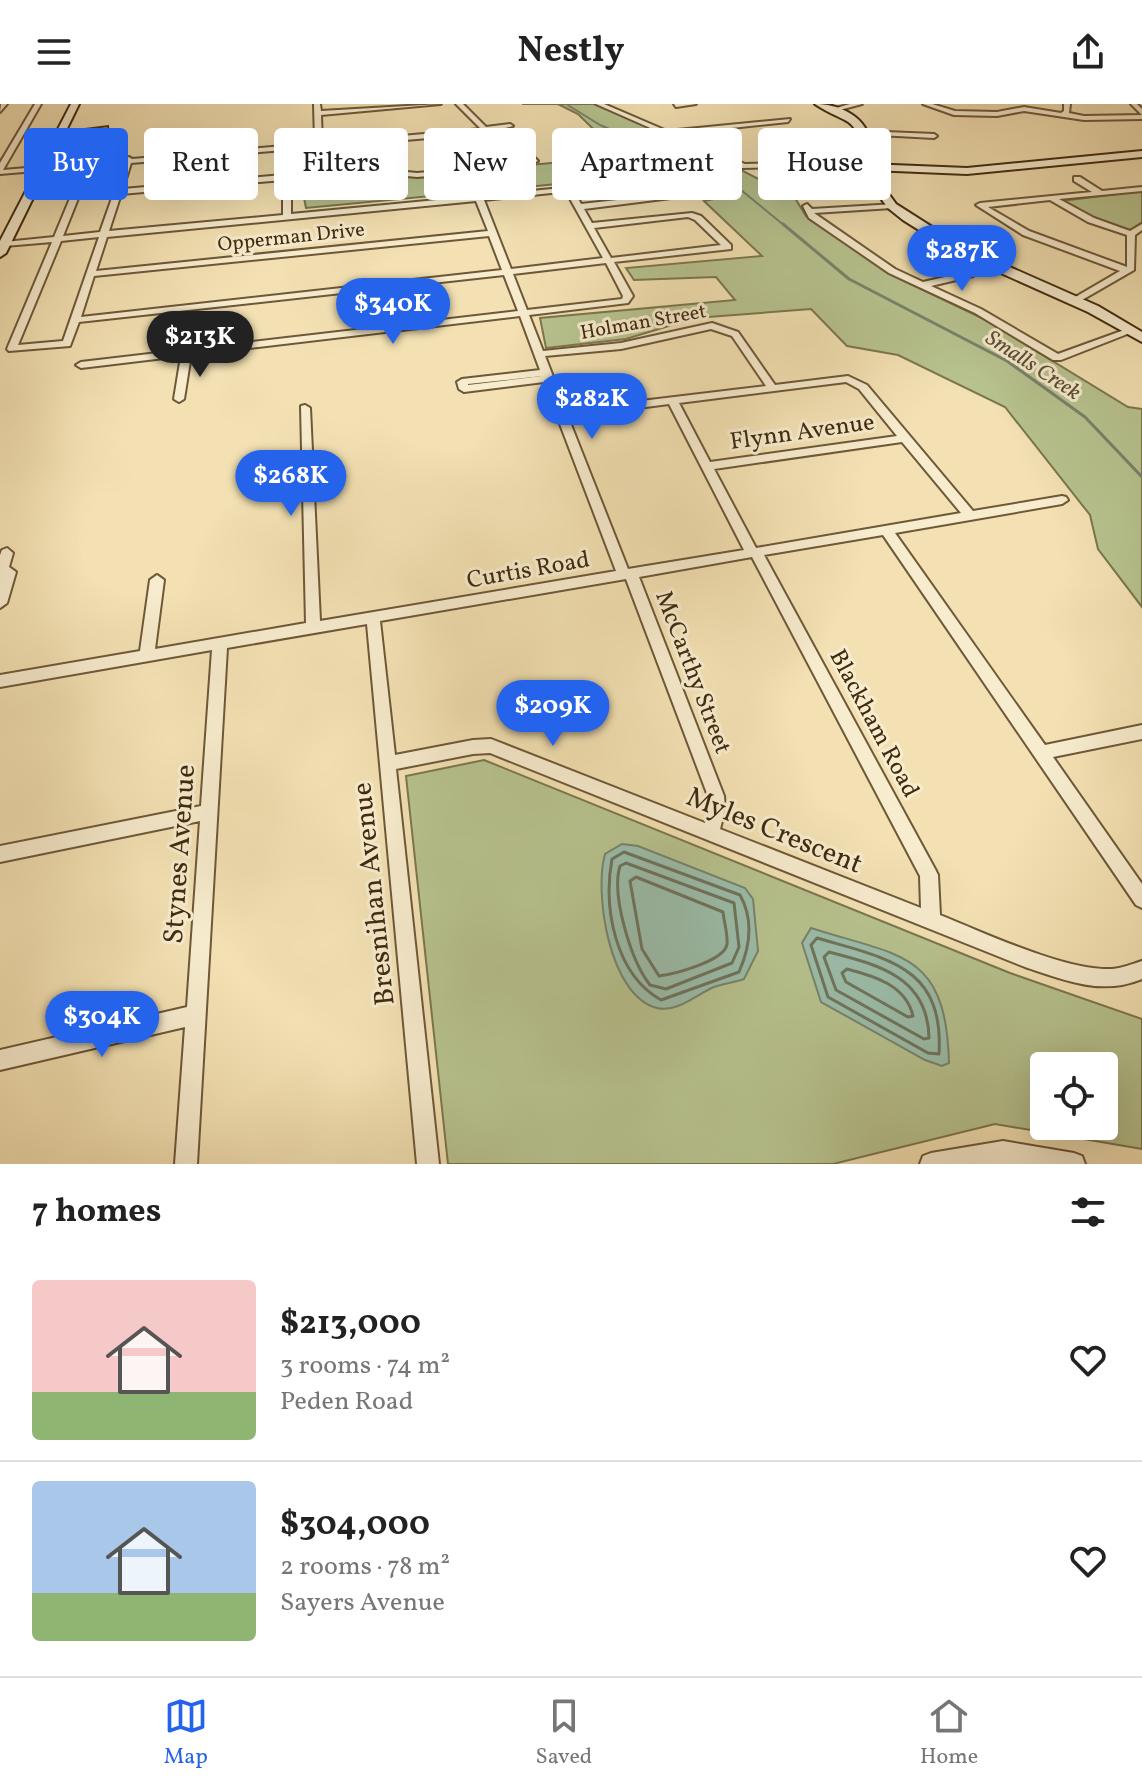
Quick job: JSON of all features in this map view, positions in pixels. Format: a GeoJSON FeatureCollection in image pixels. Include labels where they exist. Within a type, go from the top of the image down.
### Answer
{"type":"FeatureCollection","features":[{"type":"Feature","properties":{"kind":"street"},"geometry":{"type":"LineString","coordinates":[[0,110],[4,104]]}},
{"type":"Feature","properties":{"kind":"street"},"geometry":{"type":"LineString","coordinates":[[0,170],[38,104]]}},
{"type":"Feature","properties":{"kind":"street"},"geometry":{"type":"LineString","coordinates":[[63,128],[75,104]]}},
{"type":"Feature","properties":{"kind":"street"},"geometry":{"type":"LineString","coordinates":[[317,104],[318,128]]}},
{"type":"Feature","properties":{"kind":"street"},"geometry":{"type":"LineString","coordinates":[[317,113],[438,104]]}},
{"type":"Feature","properties":{"kind":"street"},"geometry":{"type":"LineString","coordinates":[[459,104],[484,128]]}},
{"type":"Feature","properties":{"kind":"street"},"geometry":{"type":"LineString","coordinates":[[599,104],[657,128]]}},
{"type":"Feature","properties":{"kind":"street"},"geometry":{"type":"LineString","coordinates":[[676,105],[693,104]]}},
{"type":"Feature","properties":{"kind":"street"},"geometry":{"type":"LineString","coordinates":[[819,104],[852,117],[859,128]]}},
{"type":"Feature","properties":{"kind":"street"},"geometry":{"type":"LineString","coordinates":[[836,109],[859,104]]}},
{"type":"Feature","properties":{"kind":"street"},"geometry":{"type":"LineString","coordinates":[[926,104],[949,113],[997,114],[1028,109],[1079,118],[1142,115]]}},
{"type":"Feature","properties":{"kind":"street"},"geometry":{"type":"LineString","coordinates":[[1065,114],[1067,104]]}},
{"type":"Feature","properties":{"kind":"street"},"geometry":{"type":"LineString","coordinates":[[1134,104],[1142,115]]}},
{"type":"Feature","properties":{"kind":"street"},"geometry":{"type":"LineString","coordinates":[[707,128],[788,120]]}},
{"type":"Feature","properties":{"kind":"street"},"geometry":{"type":"LineString","coordinates":[[768,122],[775,128]]}},
{"type":"Feature","properties":{"kind":"street"},"geometry":{"type":"LineString","coordinates":[[493,128],[510,126]]}},
{"type":"Feature","properties":{"kind":"street"},"geometry":{"type":"LineString","coordinates":[[891,134],[934,136]]}},
{"type":"Feature","properties":{"kind":"street"},"geometry":{"type":"LineString","coordinates":[[128,160],[274,148]]}},
{"type":"Feature","properties":{"kind":"street"},"geometry":{"type":"LineString","coordinates":[[891,168],[967,171],[1142,154]]}},
{"type":"Feature","properties":{"kind":"street"},"geometry":{"type":"LineString","coordinates":[[133,160],[128,191],[274,178]]}},
{"type":"Feature","properties":{"kind":"street"},"geometry":{"type":"LineString","coordinates":[[128,171],[133,160]]}},
{"type":"Feature","properties":{"kind":"street"},"geometry":{"type":"LineString","coordinates":[[0,170],[24,168]]}},
{"type":"Feature","properties":{"kind":"street"},"geometry":{"type":"LineString","coordinates":[[1077,179],[1100,193]]}},
{"type":"Feature","properties":{"kind":"street"},"geometry":{"type":"LineString","coordinates":[[1128,271],[1026,233],[980,205],[1142,189]]}},
{"type":"Feature","properties":{"kind":"street"},"geometry":{"type":"LineString","coordinates":[[81,365],[525,316],[625,301],[628,296],[571,193],[562,190],[536,193]]}},
{"type":"Feature","properties":{"kind":"street"},"geometry":{"type":"LineString","coordinates":[[1053,199],[1091,220],[1131,234]]}},
{"type":"Feature","properties":{"kind":"street"},"geometry":{"type":"LineString","coordinates":[[2,249],[26,200]]}},
{"type":"Feature","properties":{"kind":"street"},"geometry":{"type":"LineString","coordinates":[[73,200],[12,349],[67,344],[81,320],[109,234],[124,200]]}},
{"type":"Feature","properties":{"kind":"street"},"geometry":{"type":"LineString","coordinates":[[109,234],[116,200]]}},
{"type":"Feature","properties":{"kind":"street"},"geometry":{"type":"LineString","coordinates":[[292,200],[292,216]]}},
{"type":"Feature","properties":{"kind":"street"},"geometry":{"type":"LineString","coordinates":[[2,249],[57,239],[458,200]]}},
{"type":"Feature","properties":{"kind":"street","name":"McCarthy Street"},"geometry":{"type":"LineString","coordinates":[[480,200],[716,796],[716,819],[710,833]]}},
{"type":"Feature","properties":{"kind":"street"},"geometry":{"type":"LineString","coordinates":[[578,207],[637,200]]}},
{"type":"Feature","properties":{"kind":"street"},"geometry":{"type":"LineString","coordinates":[[888,200],[958,249],[1075,301],[1136,334]]}},
{"type":"Feature","properties":{"kind":"street"},"geometry":{"type":"LineString","coordinates":[[892,206],[808,209],[892,271],[978,311],[1057,358],[1136,334]]}},
{"type":"Feature","properties":{"kind":"street"},"geometry":{"type":"LineString","coordinates":[[81,320],[728,247],[698,218],[689,215],[588,226]]}},
{"type":"Feature","properties":{"kind":"street"},"geometry":{"type":"LineString","coordinates":[[1131,234],[1142,226]]}},
{"type":"Feature","properties":{"kind":"street","name":"Opperman Drive"},"geometry":{"type":"LineString","coordinates":[[96,273],[494,233]]}},
{"type":"Feature","properties":{"kind":"street"},"geometry":{"type":"LineString","coordinates":[[1075,301],[1128,271],[1132,264],[1131,234]]}},
{"type":"Feature","properties":{"kind":"street"},"geometry":{"type":"LineString","coordinates":[[922,285],[970,274],[991,264]]}},
{"type":"Feature","properties":{"kind":"street","name":"Holman Street"},"geometry":{"type":"LineString","coordinates":[[539,354],[621,346],[712,326],[735,334],[771,386]]}},
{"type":"Feature","properties":{"kind":"street"},"geometry":{"type":"LineString","coordinates":[[179,399],[186,353]]}},
{"type":"Feature","properties":{"kind":"street"},"geometry":{"type":"LineString","coordinates":[[547,375],[464,389],[462,382],[547,375]]}},
{"type":"Feature","properties":{"kind":"street"},"geometry":{"type":"LineString","coordinates":[[563,414],[836,378],[853,380],[970,516]]}},
{"type":"Feature","properties":{"kind":"street","name":"Blackham Road"},"geometry":{"type":"LineString","coordinates":[[672,400],[929,875],[931,922]]}},
{"type":"Feature","properties":{"kind":"street"},"geometry":{"type":"LineString","coordinates":[[305,408],[313,627]]}},
{"type":"Feature","properties":{"kind":"street","name":"Flynn Avenue"},"geometry":{"type":"LineString","coordinates":[[706,466],[905,438]]}},
{"type":"Feature","properties":{"kind":"street","name":"Curtis Road"},"geometry":{"type":"LineString","coordinates":[[0,681],[1062,500]]}},
{"type":"Feature","properties":{"kind":"street"},"geometry":{"type":"LineString","coordinates":[[887,531],[1142,899]]}},
{"type":"Feature","properties":{"kind":"street"},"geometry":{"type":"LineString","coordinates":[[0,603],[9,572],[1,569],[7,553]]}},
{"type":"Feature","properties":{"kind":"street"},"geometry":{"type":"LineString","coordinates":[[147,656],[157,580]]}},
{"type":"Feature","properties":{"kind":"street","name":"Bresnihan Avenue"},"geometry":{"type":"LineString","coordinates":[[373,618],[428,1164]]}},
{"type":"Feature","properties":{"kind":"street","name":"Stynes Avenue"},"geometry":{"type":"LineString","coordinates":[[186,1164],[220,644]]}},
{"type":"Feature","properties":{"kind":"street"},"geometry":{"type":"LineString","coordinates":[[1041,753],[1142,732]]}},
{"type":"Feature","properties":{"kind":"street","name":"Myles Crescent"},"geometry":{"type":"LineString","coordinates":[[386,764],[491,746],[931,922],[1080,975],[1121,978],[1142,970]]}},
{"type":"Feature","properties":{"kind":"street"},"geometry":{"type":"LineString","coordinates":[[0,854],[209,812]]}},
{"type":"Feature","properties":{"kind":"street"},"geometry":{"type":"LineString","coordinates":[[0,1060],[195,1015]]}},
{"type":"Feature","properties":{"kind":"street"},"geometry":{"type":"LineString","coordinates":[[931,1164],[1003,1152],[1074,1164]]}},
{"type":"Feature","properties":{"kind":"green space"},"geometry":{"type":"Polygon","coordinates":[[[558,104],[594,104],[653,128],[592,128],[578,114],[558,104]]]}},
{"type":"Feature","properties":{"kind":"green space"},"geometry":{"type":"Polygon","coordinates":[[[552,163],[552,184],[536,186],[536,164],[552,163]]]}},
{"type":"Feature","properties":{"kind":"green space"},"geometry":{"type":"Polygon","coordinates":[[[742,171],[758,179],[758,200],[796,200],[806,216],[891,275],[984,319],[1128,407],[1142,409],[1142,607],[1098,549],[1090,515],[1005,407],[898,355],[847,346],[811,309],[695,318],[626,339],[546,348],[540,318],[735,300],[716,277],[634,280],[626,268],[762,256],[704,201],[742,200],[742,171]]]}},
{"type":"Feature","properties":{"kind":"green space"},"geometry":{"type":"Polygon","coordinates":[[[424,174],[424,197],[408,198],[408,175],[424,174]]]}},
{"type":"Feature","properties":{"kind":"green space"},"geometry":{"type":"Polygon","coordinates":[[[1142,191],[1142,222],[1129,231],[1096,221],[1061,201],[1142,191]]]}},
{"type":"Feature","properties":{"kind":"green space"},"geometry":{"type":"Polygon","coordinates":[[[304,200],[389,200],[306,208],[304,200]]]}},
{"type":"Feature","properties":{"kind":"green space"},"geometry":{"type":"Polygon","coordinates":[[[484,760],[1010,973],[1142,1019],[1142,1149],[1089,1140],[1118,1140],[1118,1052],[1030,1052],[1030,1130],[995,1124],[833,1164],[448,1164],[406,776],[484,760]]]}},
{"type":"Feature","properties":{"kind":"water"},"geometry":{"type":"Polygon","coordinates":[[[622,844],[638,846],[745,888],[753,899],[758,951],[744,979],[714,987],[672,1008],[657,1008],[641,1000],[627,984],[617,964],[604,917],[602,871],[605,854],[622,844]]]}},
{"type":"Feature","properties":{"kind":"water"},"geometry":{"type":"Polygon","coordinates":[[[811,928],[893,954],[913,964],[928,979],[939,999],[946,1026],[949,1063],[942,1066],[925,1060],[821,1002],[802,943],[811,928]]]}},
{"type":"Feature","properties":{"kind":"waterway","name":"Smalls Creek"},"geometry":{"type":"LineString","coordinates":[[566,104],[600,125],[730,181],[785,226]]}},
{"type":"Feature","properties":{"kind":"waterway","name":"Smalls Creek"},"geometry":{"type":"LineString","coordinates":[[783,224],[849,279],[1007,361],[1085,417],[1142,477]]}}]}
